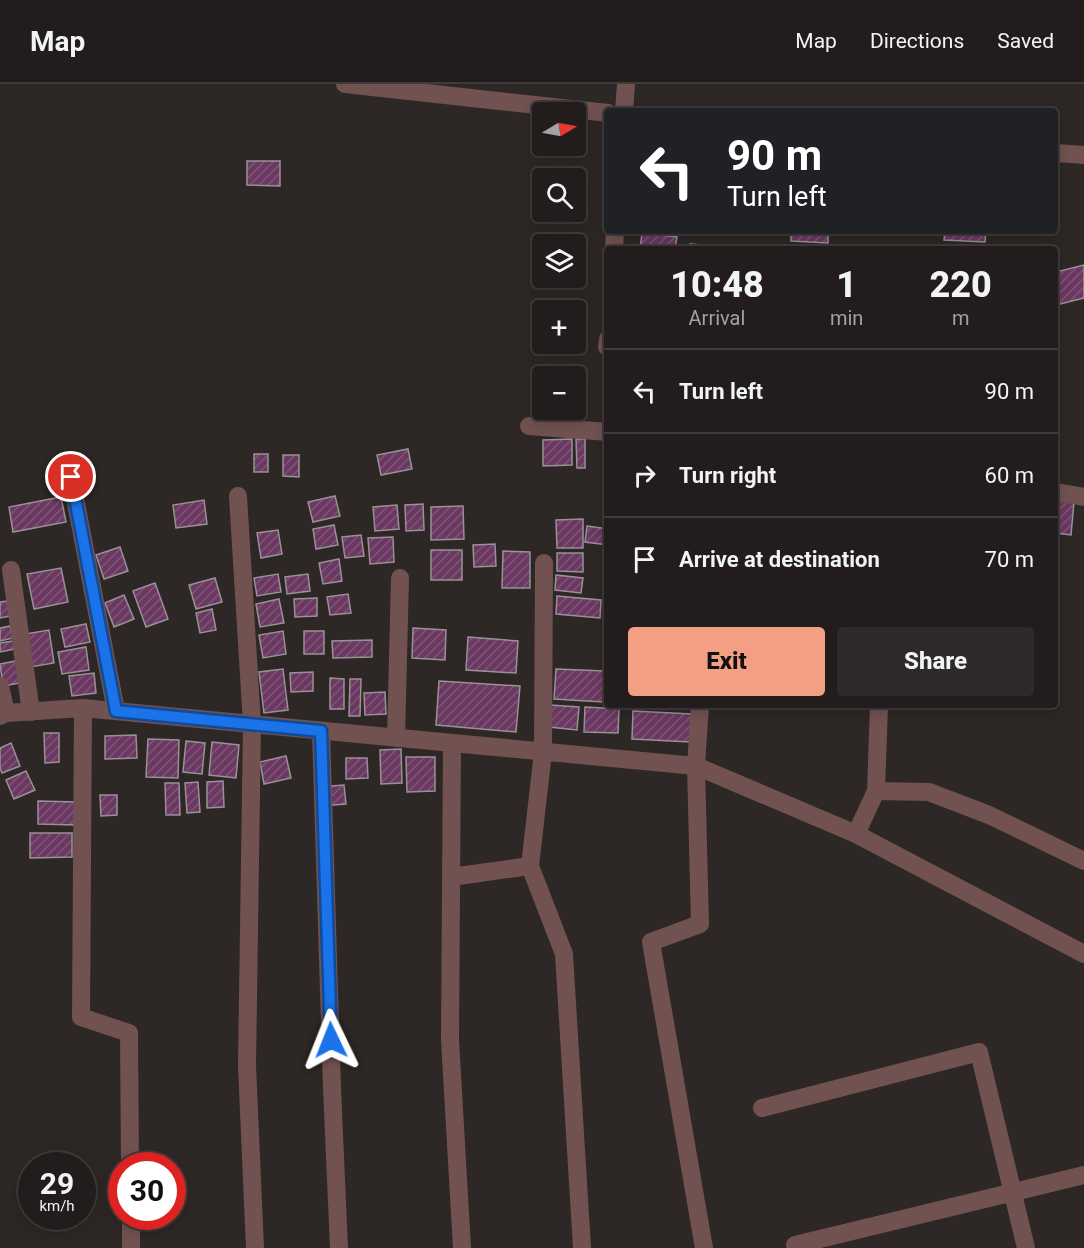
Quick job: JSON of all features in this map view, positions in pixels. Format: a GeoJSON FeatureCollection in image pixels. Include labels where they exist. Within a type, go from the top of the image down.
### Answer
{"type":"FeatureCollection","features":[{"type":"Feature","properties":{"kind":"street"},"geometry":{"type":"LineString","coordinates":[[345,84],[423,88],[604,112]]}},
{"type":"Feature","properties":{"kind":"street"},"geometry":{"type":"LineString","coordinates":[[624,108],[626,84]]}},
{"type":"Feature","properties":{"kind":"street"},"geometry":{"type":"LineString","coordinates":[[1058,153],[1084,155]]}},
{"type":"Feature","properties":{"kind":"street"},"geometry":{"type":"LineString","coordinates":[[529,426],[604,432]]}},
{"type":"Feature","properties":{"kind":"street"},"geometry":{"type":"LineString","coordinates":[[71,477],[116,711]]}},
{"type":"Feature","properties":{"kind":"street"},"geometry":{"type":"LineString","coordinates":[[1058,492],[1084,496]]}},
{"type":"Feature","properties":{"kind":"street"},"geometry":{"type":"LineString","coordinates":[[238,496],[252,724],[247,1066],[255,1248]]}},
{"type":"Feature","properties":{"kind":"street"},"geometry":{"type":"LineString","coordinates":[[544,563],[543,752],[530,866],[564,954],[582,1248]]}},
{"type":"Feature","properties":{"kind":"street"},"geometry":{"type":"LineString","coordinates":[[11,570],[31,712]]}},
{"type":"Feature","properties":{"kind":"street"},"geometry":{"type":"LineString","coordinates":[[396,738],[400,578]]}},
{"type":"Feature","properties":{"kind":"street"},"geometry":{"type":"LineString","coordinates":[[0,686],[3,715],[83,708],[696,766],[856,834],[1084,954]]}},
{"type":"Feature","properties":{"kind":"street"},"geometry":{"type":"LineString","coordinates":[[83,708],[81,1017],[129,1033],[130,1152]]}},
{"type":"Feature","properties":{"kind":"street"},"geometry":{"type":"LineString","coordinates":[[700,708],[696,766],[700,924],[651,942],[704,1248]]}},
{"type":"Feature","properties":{"kind":"street"},"geometry":{"type":"LineString","coordinates":[[856,834],[876,792],[879,708]]}},
{"type":"Feature","properties":{"kind":"street"},"geometry":{"type":"LineString","coordinates":[[321,731],[339,1248]]}},
{"type":"Feature","properties":{"kind":"street"},"geometry":{"type":"LineString","coordinates":[[452,743],[450,1039],[462,1248]]}},
{"type":"Feature","properties":{"kind":"street"},"geometry":{"type":"LineString","coordinates":[[876,792],[930,792],[989,815],[1084,861]]}},
{"type":"Feature","properties":{"kind":"street"},"geometry":{"type":"LineString","coordinates":[[451,877],[530,866]]}},
{"type":"Feature","properties":{"kind":"street"},"geometry":{"type":"LineString","coordinates":[[762,1108],[979,1052],[1026,1248]]}},
{"type":"Feature","properties":{"kind":"street"},"geometry":{"type":"LineString","coordinates":[[795,1245],[1084,1175]]}},
{"type":"Feature","properties":{"kind":"street"},"geometry":{"type":"LineString","coordinates":[[131,1230],[131,1248]]}},
{"type":"Feature","properties":{"kind":"building"},"geometry":{"type":"Polygon","coordinates":[[[247,161],[280,161],[280,186],[247,185],[247,161]]]}},
{"type":"Feature","properties":{"kind":"building"},"geometry":{"type":"Polygon","coordinates":[[[642,234],[677,237],[676,246],[640,246],[642,234]]]}},
{"type":"Feature","properties":{"kind":"building"},"geometry":{"type":"Polygon","coordinates":[[[791,234],[828,234],[828,243],[791,241],[791,234]]]}},
{"type":"Feature","properties":{"kind":"building"},"geometry":{"type":"Polygon","coordinates":[[[945,234],[986,234],[985,242],[944,240],[945,234]]]}},
{"type":"Feature","properties":{"kind":"building"},"geometry":{"type":"Polygon","coordinates":[[[690,244],[713,246],[690,246],[690,244]]]}},
{"type":"Feature","properties":{"kind":"building"},"geometry":{"type":"Polygon","coordinates":[[[1084,265],[1084,298],[1058,304],[1058,272],[1084,265]]]}},
{"type":"Feature","properties":{"kind":"building"},"geometry":{"type":"Polygon","coordinates":[[[572,439],[572,465],[543,466],[543,440],[572,439]]]}},
{"type":"Feature","properties":{"kind":"building"},"geometry":{"type":"Polygon","coordinates":[[[576,439],[585,439],[585,468],[577,468],[576,439]]]}},
{"type":"Feature","properties":{"kind":"building"},"geometry":{"type":"Polygon","coordinates":[[[408,449],[412,469],[381,475],[377,455],[408,449]]]}},
{"type":"Feature","properties":{"kind":"building"},"geometry":{"type":"Polygon","coordinates":[[[254,454],[268,454],[268,472],[254,472],[254,454]]]}},
{"type":"Feature","properties":{"kind":"building"},"geometry":{"type":"Polygon","coordinates":[[[283,455],[299,455],[299,477],[283,476],[283,455]]]}},
{"type":"Feature","properties":{"kind":"building"},"geometry":{"type":"Polygon","coordinates":[[[335,496],[340,516],[313,522],[308,502],[335,496]]]}},
{"type":"Feature","properties":{"kind":"building"},"geometry":{"type":"Polygon","coordinates":[[[61,497],[66,522],[13,532],[9,507],[61,497]]]}},
{"type":"Feature","properties":{"kind":"building"},"geometry":{"type":"Polygon","coordinates":[[[204,500],[207,524],[176,528],[173,505],[204,500]]]}},
{"type":"Feature","properties":{"kind":"building"},"geometry":{"type":"Polygon","coordinates":[[[1058,500],[1074,502],[1071,535],[1058,533],[1058,500]]]}},
{"type":"Feature","properties":{"kind":"building"},"geometry":{"type":"Polygon","coordinates":[[[423,504],[424,530],[406,531],[405,505],[423,504]]]}},
{"type":"Feature","properties":{"kind":"building"},"geometry":{"type":"Polygon","coordinates":[[[397,505],[399,529],[375,531],[373,507],[397,505]]]}},
{"type":"Feature","properties":{"kind":"building"},"geometry":{"type":"Polygon","coordinates":[[[463,506],[464,539],[431,540],[431,507],[463,506]]]}},
{"type":"Feature","properties":{"kind":"building"},"geometry":{"type":"Polygon","coordinates":[[[583,519],[583,548],[557,548],[556,520],[583,519]]]}},
{"type":"Feature","properties":{"kind":"building"},"geometry":{"type":"Polygon","coordinates":[[[334,525],[338,545],[316,549],[313,529],[334,525]]]}},
{"type":"Feature","properties":{"kind":"building"},"geometry":{"type":"Polygon","coordinates":[[[587,526],[604,528],[604,544],[585,542],[587,526]]]}},
{"type":"Feature","properties":{"kind":"building"},"geometry":{"type":"Polygon","coordinates":[[[278,530],[282,554],[261,558],[257,533],[278,530]]]}},
{"type":"Feature","properties":{"kind":"building"},"geometry":{"type":"Polygon","coordinates":[[[361,535],[364,556],[345,558],[342,537],[361,535]]]}},
{"type":"Feature","properties":{"kind":"building"},"geometry":{"type":"Polygon","coordinates":[[[393,537],[394,562],[370,564],[368,538],[393,537]]]}},
{"type":"Feature","properties":{"kind":"building"},"geometry":{"type":"Polygon","coordinates":[[[495,544],[496,566],[474,567],[473,545],[495,544]]]}},
{"type":"Feature","properties":{"kind":"building"},"geometry":{"type":"Polygon","coordinates":[[[120,547],[128,571],[104,579],[96,555],[120,547]]]}},
{"type":"Feature","properties":{"kind":"building"},"geometry":{"type":"Polygon","coordinates":[[[431,550],[462,550],[462,580],[431,580],[431,550]]]}},
{"type":"Feature","properties":{"kind":"building"},"geometry":{"type":"Polygon","coordinates":[[[503,551],[530,552],[530,588],[502,588],[503,551]]]}},
{"type":"Feature","properties":{"kind":"building"},"geometry":{"type":"Polygon","coordinates":[[[557,553],[583,553],[583,572],[557,571],[557,553]]]}},
{"type":"Feature","properties":{"kind":"building"},"geometry":{"type":"Polygon","coordinates":[[[339,559],[342,581],[323,584],[319,563],[339,559]]]}},
{"type":"Feature","properties":{"kind":"building"},"geometry":{"type":"Polygon","coordinates":[[[61,568],[68,602],[34,609],[27,574],[61,568]]]}},
{"type":"Feature","properties":{"kind":"building"},"geometry":{"type":"Polygon","coordinates":[[[278,574],[281,592],[257,596],[254,578],[278,574]]]}},
{"type":"Feature","properties":{"kind":"building"},"geometry":{"type":"Polygon","coordinates":[[[308,574],[310,591],[287,594],[285,577],[308,574]]]}},
{"type":"Feature","properties":{"kind":"building"},"geometry":{"type":"Polygon","coordinates":[[[556,575],[583,578],[581,593],[555,590],[556,575]]]}},
{"type":"Feature","properties":{"kind":"building"},"geometry":{"type":"Polygon","coordinates":[[[215,578],[222,602],[196,609],[189,585],[215,578]]]}},
{"type":"Feature","properties":{"kind":"building"},"geometry":{"type":"Polygon","coordinates":[[[155,583],[168,619],[146,627],[133,591],[155,583]]]}},
{"type":"Feature","properties":{"kind":"building"},"geometry":{"type":"Polygon","coordinates":[[[348,594],[351,613],[330,615],[327,597],[348,594]]]}},
{"type":"Feature","properties":{"kind":"building"},"geometry":{"type":"Polygon","coordinates":[[[124,595],[134,619],[114,627],[105,603],[124,595]]]}},
{"type":"Feature","properties":{"kind":"building"},"geometry":{"type":"Polygon","coordinates":[[[557,596],[601,600],[600,618],[556,614],[557,596]]]}},
{"type":"Feature","properties":{"kind":"building"},"geometry":{"type":"Polygon","coordinates":[[[317,598],[317,616],[295,617],[294,599],[317,598]]]}},
{"type":"Feature","properties":{"kind":"building"},"geometry":{"type":"Polygon","coordinates":[[[279,599],[284,623],[260,627],[256,604],[279,599]]]}},
{"type":"Feature","properties":{"kind":"building"},"geometry":{"type":"Polygon","coordinates":[[[7,601],[10,616],[0,618],[0,602],[7,601]]]}},
{"type":"Feature","properties":{"kind":"building"},"geometry":{"type":"Polygon","coordinates":[[[212,609],[216,630],[200,633],[196,613],[212,609]]]}},
{"type":"Feature","properties":{"kind":"building"},"geometry":{"type":"Polygon","coordinates":[[[86,624],[90,642],[65,647],[61,629],[86,624]]]}},
{"type":"Feature","properties":{"kind":"building"},"geometry":{"type":"Polygon","coordinates":[[[10,626],[13,638],[0,641],[0,628],[10,626]]]}},
{"type":"Feature","properties":{"kind":"building"},"geometry":{"type":"Polygon","coordinates":[[[413,628],[446,630],[445,660],[412,658],[413,628]]]}},
{"type":"Feature","properties":{"kind":"building"},"geometry":{"type":"Polygon","coordinates":[[[49,630],[54,663],[30,667],[25,634],[49,630]]]}},
{"type":"Feature","properties":{"kind":"building"},"geometry":{"type":"Polygon","coordinates":[[[283,631],[286,654],[263,658],[259,635],[283,631]]]}},
{"type":"Feature","properties":{"kind":"building"},"geometry":{"type":"Polygon","coordinates":[[[304,631],[324,631],[324,654],[304,654],[304,631]]]}},
{"type":"Feature","properties":{"kind":"building"},"geometry":{"type":"Polygon","coordinates":[[[468,637],[518,641],[516,673],[466,670],[468,637]]]}},
{"type":"Feature","properties":{"kind":"building"},"geometry":{"type":"Polygon","coordinates":[[[372,640],[372,657],[333,658],[332,641],[372,640]]]}},
{"type":"Feature","properties":{"kind":"building"},"geometry":{"type":"Polygon","coordinates":[[[13,641],[15,649],[0,652],[0,643],[13,641]]]}},
{"type":"Feature","properties":{"kind":"building"},"geometry":{"type":"Polygon","coordinates":[[[86,647],[89,670],[62,674],[58,652],[86,647]]]}},
{"type":"Feature","properties":{"kind":"building"},"geometry":{"type":"Polygon","coordinates":[[[21,660],[25,682],[3,686],[0,664],[21,660]]]}},
{"type":"Feature","properties":{"kind":"building"},"geometry":{"type":"Polygon","coordinates":[[[283,669],[288,710],[264,713],[259,672],[283,669]]]}},
{"type":"Feature","properties":{"kind":"building"},"geometry":{"type":"Polygon","coordinates":[[[556,669],[604,671],[603,702],[554,699],[556,669]]]}},
{"type":"Feature","properties":{"kind":"building"},"geometry":{"type":"Polygon","coordinates":[[[313,672],[313,691],[291,692],[290,673],[313,672]]]}},
{"type":"Feature","properties":{"kind":"building"},"geometry":{"type":"Polygon","coordinates":[[[94,673],[96,693],[72,696],[69,676],[94,673]]]}},
{"type":"Feature","properties":{"kind":"building"},"geometry":{"type":"Polygon","coordinates":[[[330,678],[344,679],[344,709],[330,709],[330,678]]]}},
{"type":"Feature","properties":{"kind":"building"},"geometry":{"type":"Polygon","coordinates":[[[350,679],[361,679],[360,716],[349,716],[350,679]]]}},
{"type":"Feature","properties":{"kind":"building"},"geometry":{"type":"Polygon","coordinates":[[[439,681],[520,686],[516,732],[436,725],[439,681]]]}},
{"type":"Feature","properties":{"kind":"building"},"geometry":{"type":"Polygon","coordinates":[[[385,692],[386,714],[365,715],[364,693],[385,692]]]}},
{"type":"Feature","properties":{"kind":"building"},"geometry":{"type":"Polygon","coordinates":[[[550,705],[579,707],[577,730],[549,727],[550,705]]]}},
{"type":"Feature","properties":{"kind":"building"},"geometry":{"type":"Polygon","coordinates":[[[585,707],[619,709],[618,733],[584,732],[585,707]]]}},
{"type":"Feature","properties":{"kind":"building"},"geometry":{"type":"Polygon","coordinates":[[[633,711],[692,714],[690,742],[632,739],[633,711]]]}},
{"type":"Feature","properties":{"kind":"building"},"geometry":{"type":"Polygon","coordinates":[[[44,733],[59,733],[59,762],[45,763],[44,733]]]}},
{"type":"Feature","properties":{"kind":"building"},"geometry":{"type":"Polygon","coordinates":[[[136,735],[137,758],[105,759],[105,736],[136,735]]]}},
{"type":"Feature","properties":{"kind":"building"},"geometry":{"type":"Polygon","coordinates":[[[148,739],[179,740],[178,778],[146,777],[148,739]]]}},
{"type":"Feature","properties":{"kind":"building"},"geometry":{"type":"Polygon","coordinates":[[[186,741],[205,743],[202,774],[183,772],[186,741]]]}},
{"type":"Feature","properties":{"kind":"building"},"geometry":{"type":"Polygon","coordinates":[[[212,742],[239,745],[236,778],[209,775],[212,742]]]}},
{"type":"Feature","properties":{"kind":"building"},"geometry":{"type":"Polygon","coordinates":[[[11,743],[20,766],[2,773],[0,748],[11,743]]]}},
{"type":"Feature","properties":{"kind":"building"},"geometry":{"type":"Polygon","coordinates":[[[401,749],[402,783],[381,784],[380,750],[401,749]]]}},
{"type":"Feature","properties":{"kind":"building"},"geometry":{"type":"Polygon","coordinates":[[[286,756],[291,778],[264,784],[260,762],[286,756]]]}},
{"type":"Feature","properties":{"kind":"building"},"geometry":{"type":"Polygon","coordinates":[[[406,757],[435,757],[435,791],[407,792],[406,757]]]}},
{"type":"Feature","properties":{"kind":"building"},"geometry":{"type":"Polygon","coordinates":[[[346,758],[367,758],[368,778],[346,779],[346,758]]]}},
{"type":"Feature","properties":{"kind":"building"},"geometry":{"type":"Polygon","coordinates":[[[26,771],[35,790],[14,799],[6,780],[26,771]]]}},
{"type":"Feature","properties":{"kind":"building"},"geometry":{"type":"Polygon","coordinates":[[[223,781],[224,807],[207,808],[207,782],[223,781]]]}},
{"type":"Feature","properties":{"kind":"building"},"geometry":{"type":"Polygon","coordinates":[[[198,782],[200,812],[187,813],[185,783],[198,782]]]}},
{"type":"Feature","properties":{"kind":"building"},"geometry":{"type":"Polygon","coordinates":[[[165,783],[179,783],[180,815],[166,815],[165,783]]]}},
{"type":"Feature","properties":{"kind":"building"},"geometry":{"type":"Polygon","coordinates":[[[344,785],[346,804],[320,806],[318,787],[344,785]]]}},
{"type":"Feature","properties":{"kind":"building"},"geometry":{"type":"Polygon","coordinates":[[[100,795],[117,795],[117,815],[101,816],[100,795]]]}},
{"type":"Feature","properties":{"kind":"building"},"geometry":{"type":"Polygon","coordinates":[[[38,801],[77,802],[76,825],[38,824],[38,801]]]}},
{"type":"Feature","properties":{"kind":"building"},"geometry":{"type":"Polygon","coordinates":[[[30,833],[72,833],[72,857],[30,858],[30,833]]]}},
{"type":"Feature","properties":{"kind":"route"},"geometry":{"type":"LineString","coordinates":[[71,477],[116,711],[321,731],[331,1040]]}}]}
